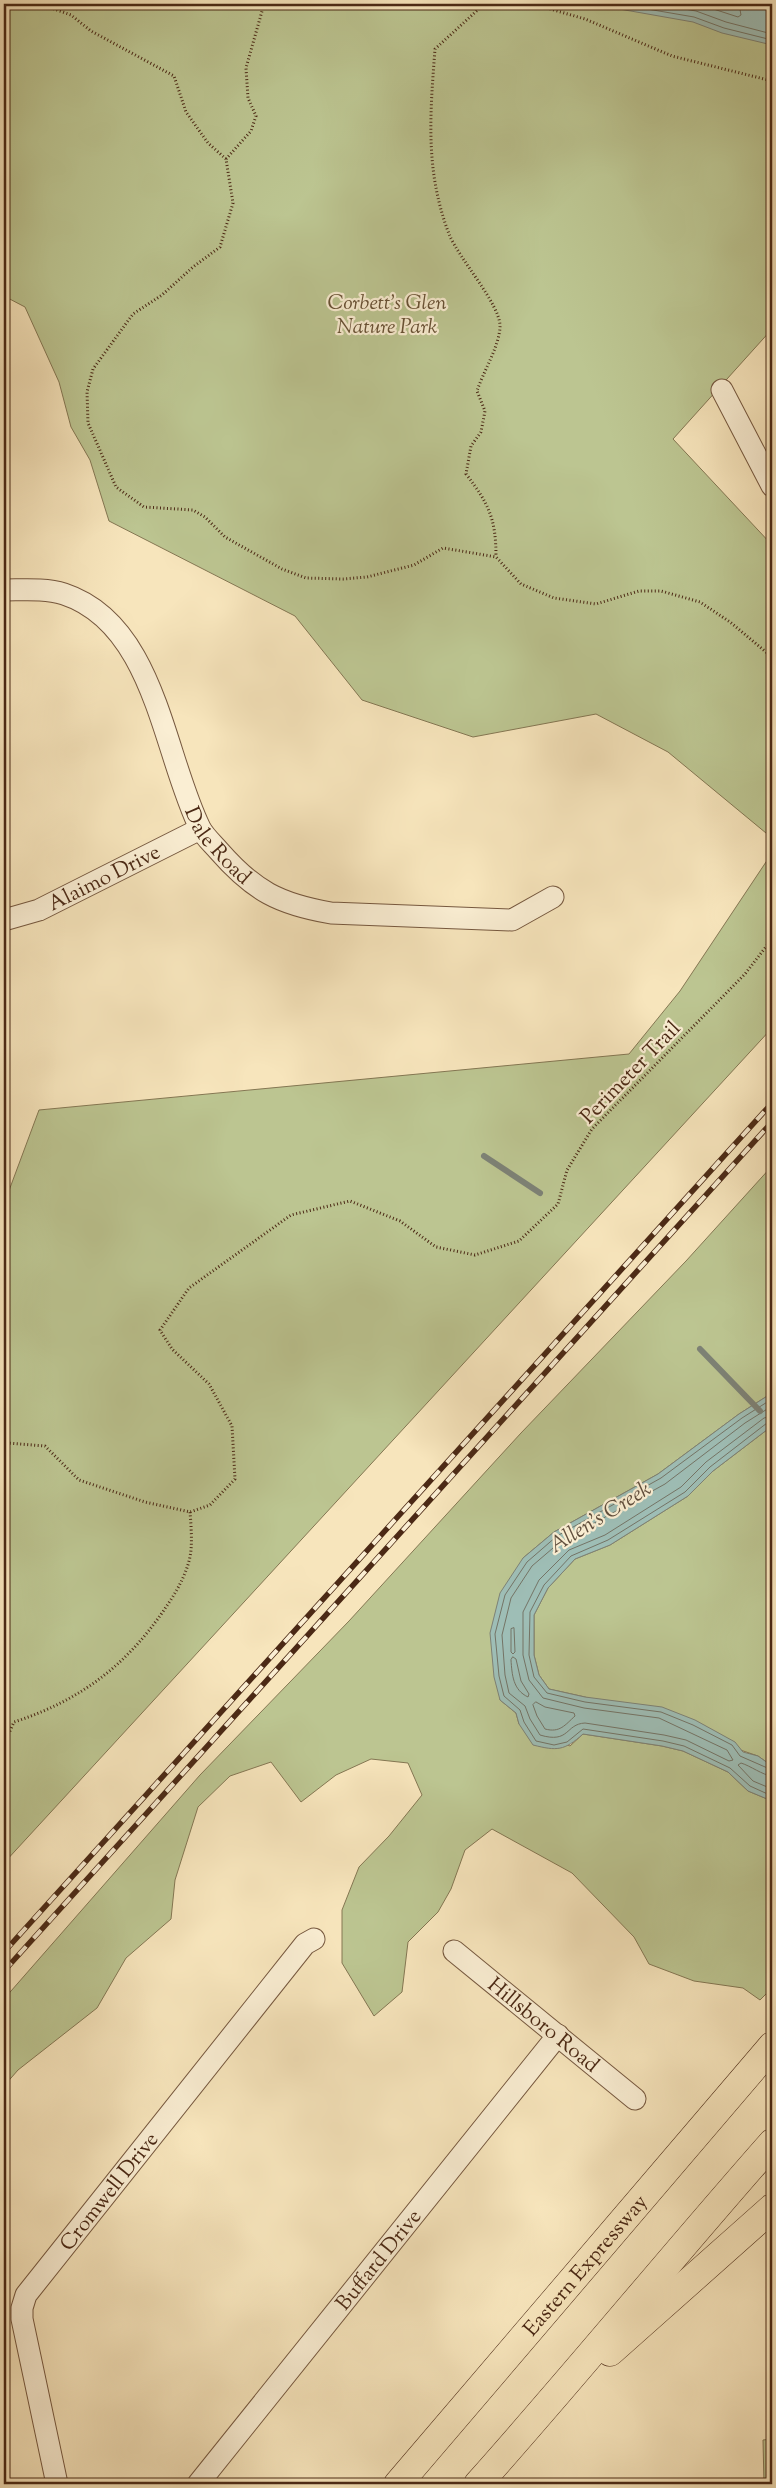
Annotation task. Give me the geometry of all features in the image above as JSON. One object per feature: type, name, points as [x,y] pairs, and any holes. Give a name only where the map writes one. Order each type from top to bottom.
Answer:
[{"type":"highway","name":"Eastern Expressway","points":[[398,2484],[772,2046]]},
{"type":"highway","points":[[478,2484],[540,2415],[674,2255],[772,2143]]},
{"type":"highway","points":[[540,2415],[772,2208]]},
{"type":"street","points":[[722,390],[772,486]]},
{"type":"street","name":"Dale Road","points":[[4,590],[62,593],[77,599],[112,625],[138,662],[200,829],[235,870],[258,888],[280,901],[302,908],[331,913],[512,920],[553,897]]},
{"type":"street","name":"Alaimo Drive","points":[[4,920],[39,910],[200,829]]},
{"type":"street","name":"Cromwell Drive","points":[[57,2484],[22,2319],[22,2308],[26,2295],[305,1944],[314,1938]]},
{"type":"street","name":"Hillsboro Road","points":[[454,1951],[635,2099]]},
{"type":"street","name":"Buffard Drive","points":[[198,2484],[558,2036]]},
{"type":"path","points":[[40,4],[71,16],[91,31],[174,76],[186,112],[208,143],[226,159],[233,204],[220,247],[193,267],[162,295],[133,314],[93,369],[87,392],[88,423],[116,487],[144,507],[193,510],[205,516],[225,537],[282,569],[306,578],[367,577],[414,565],[444,548],[496,557],[521,584],[554,598],[596,604],[639,591],[661,591],[700,602],[730,622],[772,657]]},
{"type":"path","points":[[226,159],[251,131],[256,116],[248,98],[246,68],[264,4]]},
{"type":"path","points":[[475,4],[482,6],[498,4]]},
{"type":"path","points":[[534,4],[585,19],[672,56],[772,81]]},
{"type":"path","points":[[482,6],[435,49],[429,132],[433,173],[450,235],[477,282],[497,308],[500,327],[477,391],[485,411],[481,432],[471,446],[466,474],[484,498],[496,531],[496,557]]},
{"type":"path","name":"Perimeter Trail","points":[[190,1512],[210,1505],[235,1479],[232,1426],[210,1384],[172,1349],[160,1330],[189,1288],[291,1215],[350,1201],[400,1221],[436,1247],[475,1255],[519,1241],[558,1204],[567,1170],[592,1129],[745,974],[772,940]]},
{"type":"path","points":[[4,1744],[14,1722],[42,1713],[79,1694],[118,1666],[151,1629],[177,1591],[191,1552],[190,1512],[145,1502],[79,1480],[46,1446],[5,1443]]},
{"type":"green space","name":"Corbett's Glen Nature Park","points":[[4,4],[772,4],[772,329],[673,439],[772,545],[772,838],[668,752],[596,714],[473,737],[362,700],[295,616],[109,521],[90,460],[71,427],[59,382],[25,307],[4,296]]},
{"type":"green space","points":[[772,853],[772,1028],[4,1863],[4,1204],[39,1110],[629,1054],[680,991]]},
{"type":"green space","points":[[772,1166],[772,1393],[739,1414],[658,1474],[554,1532],[523,1558],[500,1700],[516,1713],[519,1724],[570,1746],[583,1734],[683,1751],[728,1772],[748,1791],[772,1801],[772,1988],[760,2000],[743,1988],[694,1981],[649,1964],[634,1937],[572,1873],[492,1829],[465,1850],[451,1889],[438,1912],[408,1942],[402,1992],[374,2016],[342,1963],[342,1910],[359,1867],[389,1836],[422,1795],[408,1763],[371,1759],[336,1775],[301,1802],[271,1762],[230,1776],[198,1807],[175,1880],[171,1919],[126,1958],[97,2008],[18,2070],[4,2086],[4,1999],[200,1775],[349,1621],[521,1433],[686,1261]]},
{"type":"green space","points":[[772,1426],[772,1766],[758,1756],[585,1697],[549,1689],[539,1675],[534,1655],[534,1615],[548,1588],[575,1559],[610,1545],[688,1496],[713,1471]]},
{"type":"green space","points":[[772,2439],[772,2484],[764,2484],[763,2440]]},
{"type":"water","points":[[591,4],[748,4],[772,10],[772,45],[722,33],[693,22]]},
{"type":"water","name":"Allen's Creek","points":[[772,1393],[772,1426],[713,1471],[688,1496],[610,1545],[575,1559],[548,1588],[534,1615],[534,1655],[539,1675],[549,1689],[585,1697],[662,1707],[695,1720],[735,1742],[743,1752],[758,1756],[772,1766],[772,1801],[748,1791],[728,1772],[683,1751],[662,1746],[583,1734],[565,1747],[554,1749],[533,1745],[519,1724],[516,1713],[500,1700],[494,1677],[490,1633],[500,1593],[523,1558],[554,1532],[658,1474],[739,1414]]},
{"type":"waterway","points":[[484,1156],[540,1193]]},
{"type":"waterway","points":[[700,1349],[760,1411]]},
{"type":"railway","points":[[4,1952],[772,1103]]},
{"type":"railway","points":[[4,1971],[772,1122]]}]
